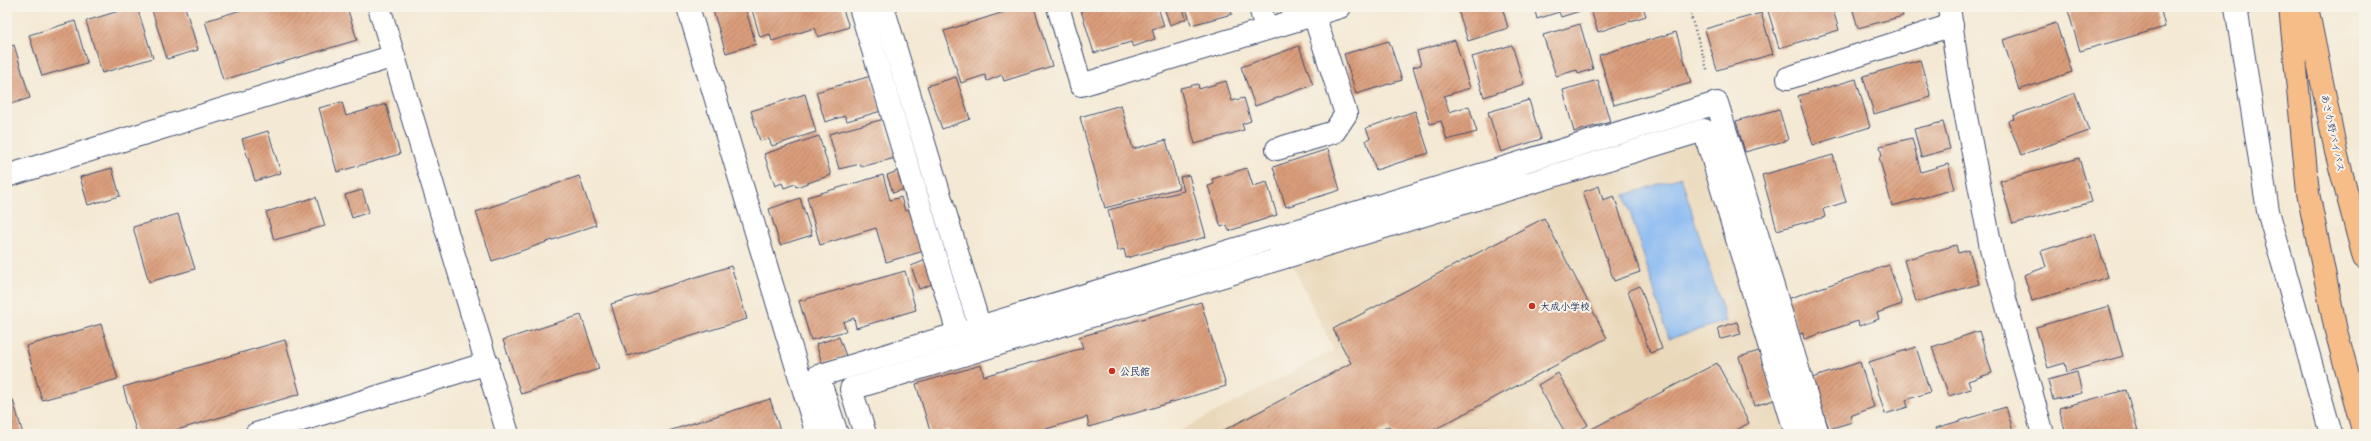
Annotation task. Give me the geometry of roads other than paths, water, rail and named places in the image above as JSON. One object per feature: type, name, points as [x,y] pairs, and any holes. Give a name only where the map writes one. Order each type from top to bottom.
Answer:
[{"type":"highway","points":[[2290,7],[2308,193],[2336,331],[2364,434]]},
{"type":"highway","name":"あさか野バイパス","points":[[2307,7],[2336,152],[2364,258]]},
{"type":"street","points":[[379,7],[488,363],[508,434]]},
{"type":"street","points":[[688,7],[817,434]]},
{"type":"street","points":[[860,7],[958,333]]},
{"type":"street","points":[[883,7],[980,328]]},
{"type":"street","points":[[1058,7],[1082,85],[1340,7]]},
{"type":"street","points":[[1260,7],[1266,29]]},
{"type":"street","points":[[2236,7],[2268,211],[2331,434]]},
{"type":"street","points":[[1276,149],[1334,132],[1346,114],[1314,15]]},
{"type":"street","points":[[1788,78],[1950,16],[1960,86],[1992,253],[2043,434]]},
{"type":"street","points":[[7,176],[394,56]]},
{"type":"street","points":[[837,434],[818,376],[1718,103],[1818,434]]},
{"type":"street","points":[[865,434],[851,389],[1704,130],[1796,434]]},
{"type":"street","points":[[256,434],[488,363]]},
{"type":"water","points":[[1681,177],[1726,321],[1669,339],[1625,195]]},
{"type":"place","name":"大成小学校","points":[[1532,306]]},
{"type":"place","name":"公民館","points":[[1112,371]]}]
